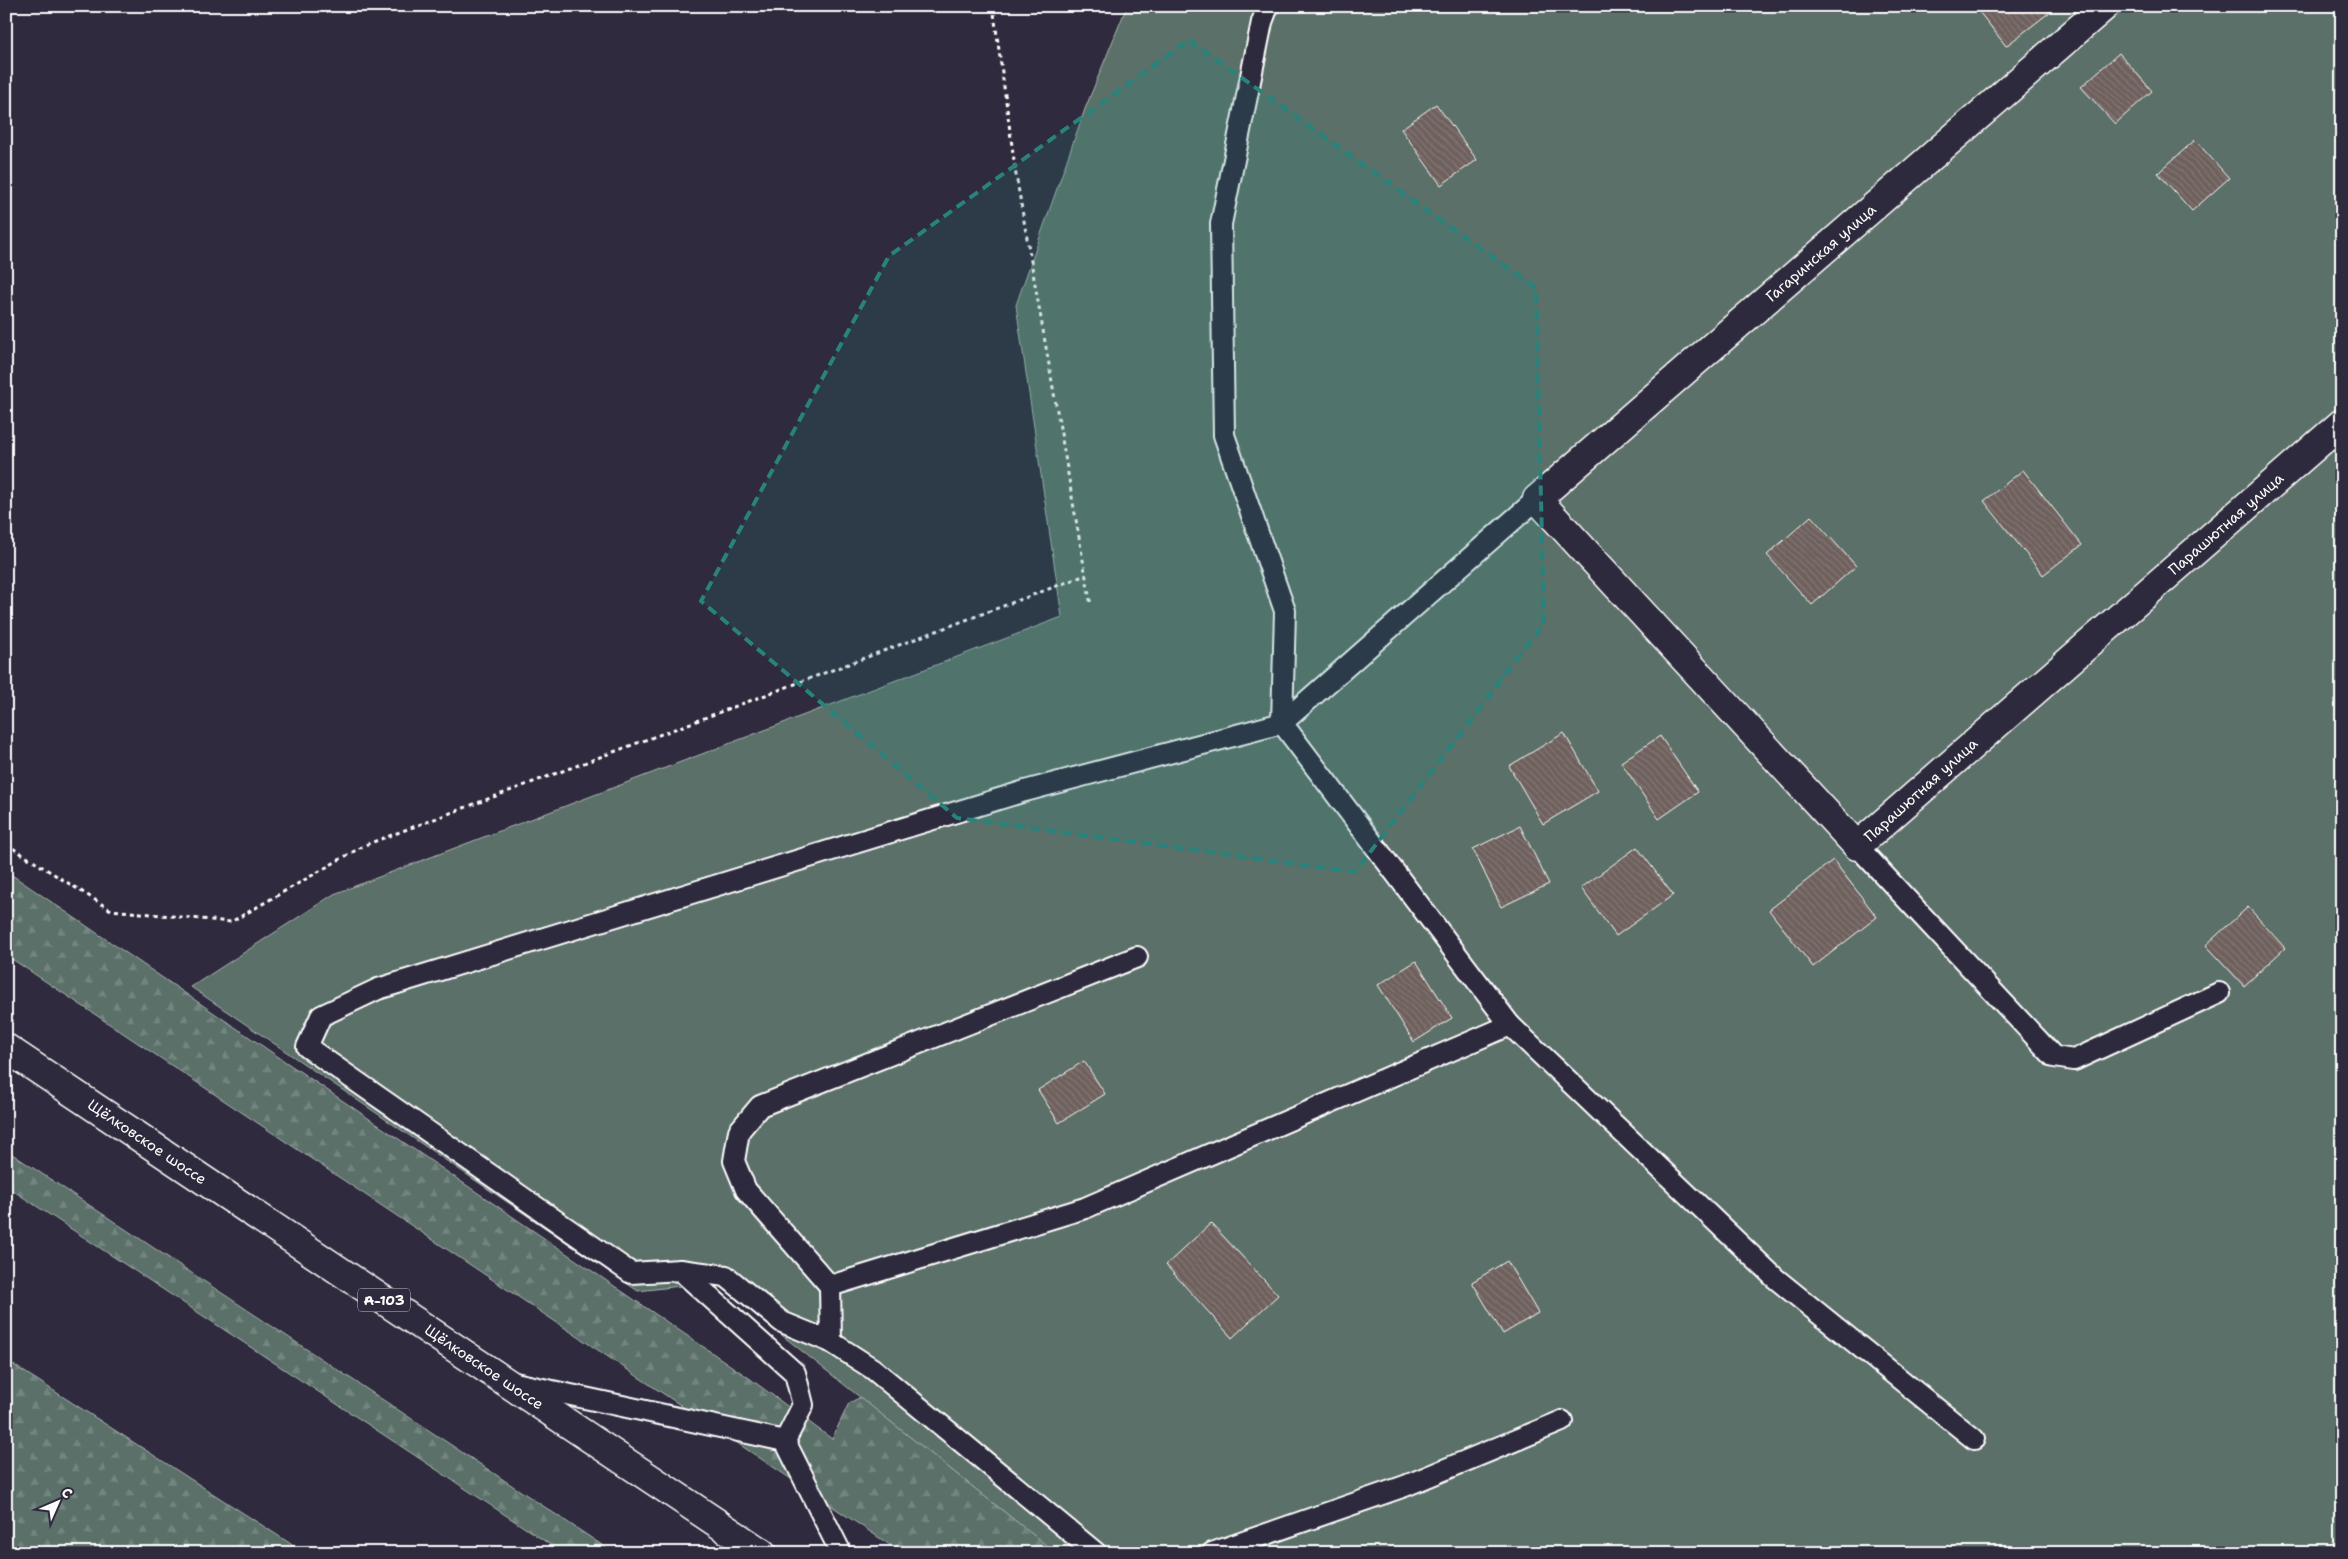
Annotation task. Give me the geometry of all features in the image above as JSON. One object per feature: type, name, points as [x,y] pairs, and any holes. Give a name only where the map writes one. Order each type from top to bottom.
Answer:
[{"type":"street","name":"Гагаринская улица","points":[[1537,499],[2105,6]]},
{"type":"street","name":"Парашютная улица","points":[[1537,499],[1857,846],[2342,424]]},
{"type":"street","name":"Щёлковское шоссе","points":[[6,1048],[762,1553]]},
{"type":"lane","points":[[1268,6],[1262,22],[1221,224],[1224,435],[1285,611],[1282,723],[1510,1025],[1775,1278],[1974,1440]]},
{"type":"lane","points":[[1096,1553],[873,1369],[831,1342],[782,1322],[726,1276],[680,1270],[631,1273],[307,1047],[322,1016],[378,989],[1006,797],[1282,723],[1537,499]]},
{"type":"lane","points":[[1857,846],[2054,1057],[2074,1060],[2219,993]]},
{"type":"lane","points":[[831,1342],[830,1286],[746,1190],[734,1161],[739,1131],[760,1106],[1137,957]]},
{"type":"lane","points":[[830,1286],[1085,1208],[1510,1025]]},
{"type":"lane","points":[[680,1270],[795,1373],[803,1405],[786,1441]]},
{"type":"lane","points":[[506,1381],[786,1441]]},
{"type":"lane","points":[[1212,1553],[1405,1486],[1562,1421]]},
{"type":"lane","points":[[786,1441],[841,1553]]},
{"type":"path","points":[[993,6],[1019,194],[1091,606]]},
{"type":"path","points":[[6,844],[111,910],[231,922],[365,845],[1086,575]]},
{"type":"highlighted area","points":[[1189,40],[1536,288],[1544,624],[1355,872],[957,818],[701,601],[889,256]]},
{"type":"green space","points":[[1127,6],[2342,6],[2342,1553],[1056,1553],[715,1282],[638,1291],[191,987],[334,894],[1062,617],[1016,305],[1085,109]]},
{"type":"green space","points":[[6,871],[749,1378],[832,1439],[849,1403],[869,1393],[1091,1553],[902,1553],[6,955]]},
{"type":"green space","points":[[6,1150],[614,1553],[563,1553],[6,1186]]},
{"type":"green space","points":[[6,1360],[305,1553],[6,1553]]},
{"type":"building","points":[[1982,6],[2045,6],[2050,12],[2006,46],[1977,9]]},
{"type":"building","points":[[2119,53],[2152,91],[2115,124],[2081,87]]},
{"type":"building","points":[[1436,104],[1477,160],[1441,185],[1401,129]]},
{"type":"building","points":[[2195,140],[2229,178],[2192,211],[2158,173]]},
{"type":"building","points":[[2023,470],[2082,545],[2043,575],[1984,501]]},
{"type":"building","points":[[1811,516],[1856,566],[1812,605],[1767,555]]},
{"type":"building","points":[[1564,733],[1598,791],[1543,824],[1509,766]]},
{"type":"building","points":[[1660,736],[1698,792],[1659,819],[1621,762]]},
{"type":"building","points":[[1520,826],[1549,884],[1501,907],[1473,849]]},
{"type":"building","points":[[1637,847],[1673,895],[1616,936],[1581,888]]},
{"type":"building","points":[[1833,860],[1877,917],[1813,967],[1769,910]]},
{"type":"building","points":[[2248,907],[2285,948],[2244,986],[2206,945]]},
{"type":"building","points":[[1416,961],[1452,1018],[1414,1042],[1378,985]]},
{"type":"building","points":[[1084,1061],[1105,1094],[1059,1123],[1038,1090]]},
{"type":"building","points":[[1211,1223],[1278,1295],[1232,1338],[1166,1265]]},
{"type":"building","points":[[1507,1261],[1538,1313],[1503,1334],[1472,1282]]}]
